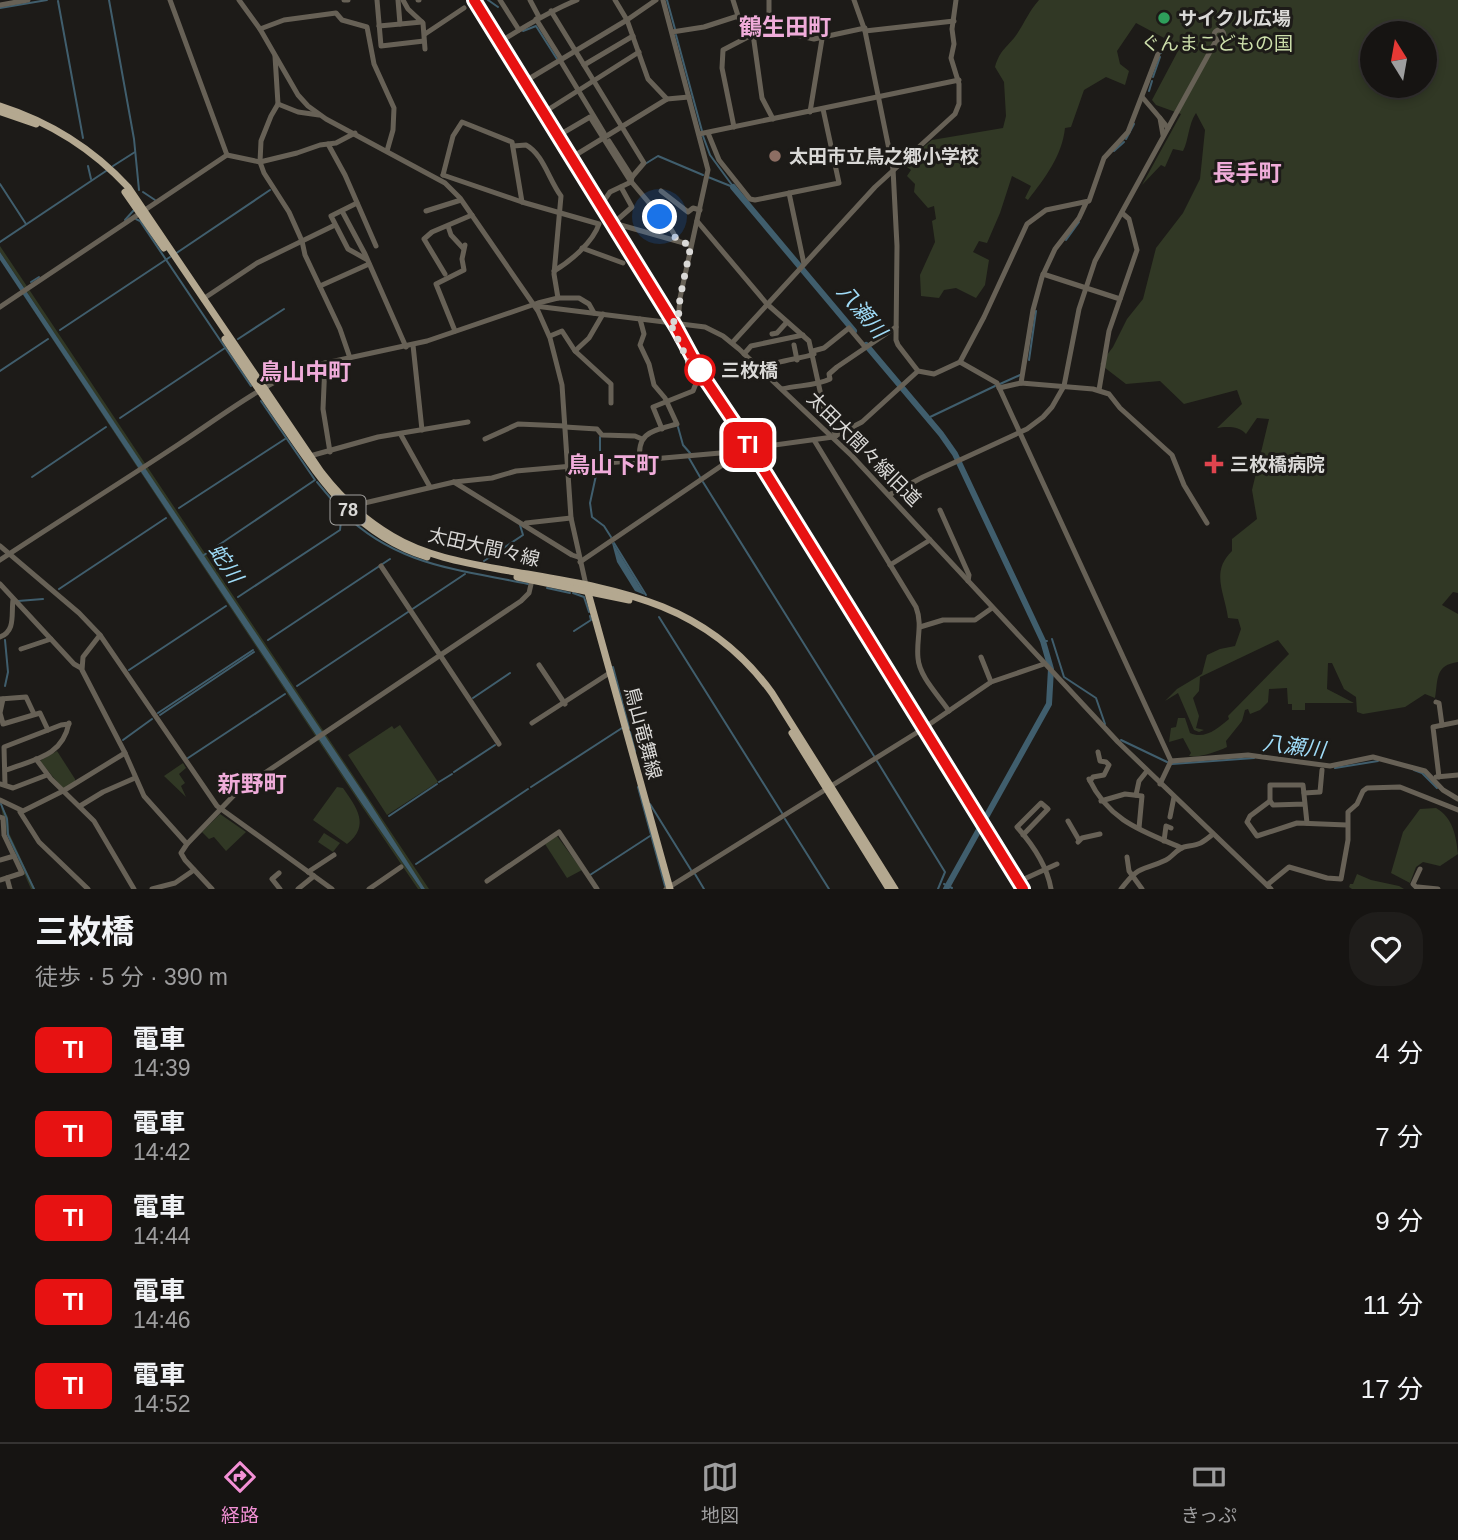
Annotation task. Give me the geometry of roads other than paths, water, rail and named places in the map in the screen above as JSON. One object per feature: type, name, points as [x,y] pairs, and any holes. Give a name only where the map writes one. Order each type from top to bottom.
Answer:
[{"type":"main road","name":"太田大間々線","points":[[0,109],[54,133],[108,172],[142,211],[203,299],[320,479],[335,498],[370,529],[420,555],[447,563],[587,588]]},
{"type":"main road","name":"太田大間々線","points":[[142,211],[262,389],[338,494],[352,508],[394,538],[432,554],[587,588],[641,603],[687,622],[727,650],[748,669],[769,696],[895,889]]},
{"type":"main road","name":"鳥山竜舞線","points":[[587,588],[669,888]]},
{"type":"main road","name":"太田大間々線","points":[[829,787],[889,889]]},
{"type":"street","points":[[2,3],[28,0]]},
{"type":"street","points":[[170,0],[227,155]]},
{"type":"street","points":[[239,0],[260,29],[298,95],[320,115],[442,177],[599,224],[596,233],[582,248],[554,271]]},
{"type":"street","points":[[377,0],[382,46],[424,37],[464,8]]},
{"type":"street","points":[[398,0],[400,24]]},
{"type":"street","points":[[403,0],[422,22],[425,49]]},
{"type":"street","points":[[500,0],[519,30]]},
{"type":"street","points":[[530,0],[560,60],[604,137]]},
{"type":"street","points":[[551,11],[644,163],[631,179],[610,192],[603,202],[503,40],[538,18],[551,11],[577,0]]},
{"type":"street","points":[[615,0],[634,36],[648,79],[667,99]]},
{"type":"street","points":[[527,80],[656,0]]},
{"type":"street","points":[[663,0],[689,97],[703,134],[719,160],[752,200],[839,183],[823,109]]},
{"type":"street","points":[[733,0],[738,16],[754,34],[762,98],[774,119]]},
{"type":"street","points":[[769,0],[769,26],[773,30],[800,37],[822,38],[865,29],[954,20]]},
{"type":"street","points":[[854,0],[865,29],[893,169],[898,345],[918,371],[934,374],[960,362],[1027,224],[1051,208],[1086,203]]},
{"type":"street","points":[[732,343],[893,169],[955,114],[959,104],[959,80],[951,58],[956,0]]},
{"type":"street","points":[[260,29],[284,20],[337,13],[342,20],[367,27],[374,64],[394,108],[393,130],[387,151]]},
{"type":"street","points":[[672,32],[704,27],[738,16]]},
{"type":"street","points":[[379,26],[422,22]]},
{"type":"street","points":[[734,127],[722,68],[723,51],[769,26]]},
{"type":"street","points":[[584,65],[634,36]]},
{"type":"street","points":[[810,112],[822,38]]},
{"type":"street","points":[[890,495],[1020,433],[1048,413],[1064,386],[1072,337],[1095,261],[1217,39]]},
{"type":"street","points":[[546,111],[639,52]]},
{"type":"street","points":[[1021,383],[1033,310],[1043,274],[1055,249],[1079,218],[1092,194],[1105,156],[1128,132],[1158,54]]},
{"type":"street","points":[[275,56],[278,104],[261,141],[260,162],[289,212],[350,358]]},
{"type":"street","points":[[703,134],[959,80]]},
{"type":"street","points":[[574,156],[667,99],[689,97]]},
{"type":"street","points":[[1143,98],[1168,128]]},
{"type":"street","points":[[278,104],[298,112],[320,115]]},
{"type":"street","points":[[561,134],[590,117],[631,179],[678,241]]},
{"type":"street","points":[[1160,118],[1163,138]]},
{"type":"street","points":[[442,177],[453,136],[462,122],[512,142],[522,202]]},
{"type":"street","points":[[0,307],[227,155],[260,162],[336,143],[355,133]]},
{"type":"street","points":[[678,322],[680,298],[708,170],[703,134]]},
{"type":"street","points":[[328,144],[345,175],[376,246]]},
{"type":"street","points":[[513,146],[524,144],[536,152],[553,187],[561,195],[554,271],[558,298]]},
{"type":"street","points":[[442,177],[472,215],[535,306],[550,336],[561,376],[571,518],[587,588]]},
{"type":"street","points":[[621,187],[632,207],[616,221],[617,224],[691,245]]},
{"type":"street","points":[[662,191],[688,212],[692,208],[700,210]]},
{"type":"street","points":[[789,193],[802,266]]},
{"type":"street","points":[[426,211],[461,200]]},
{"type":"street","points":[[357,203],[331,216],[348,249],[367,261]]},
{"type":"street","points":[[342,211],[410,346],[422,430]]},
{"type":"street","points":[[1099,390],[1109,331],[1137,250],[1129,219],[1122,213]]},
{"type":"street","points":[[445,274],[424,239],[429,234],[472,215]]},
{"type":"street","points":[[697,221],[767,304],[809,341],[824,409],[834,436]]},
{"type":"street","points":[[203,299],[257,263],[335,225]]},
{"type":"street","points":[[448,226],[451,235],[464,246],[464,270],[436,284],[455,331]]},
{"type":"street","points":[[582,248],[623,264]]},
{"type":"street","points":[[320,286],[367,261]]},
{"type":"street","points":[[1043,274],[1120,299]]},
{"type":"street","points":[[0,560],[262,389],[295,372],[325,363],[410,346],[558,298],[579,298],[589,304],[594,313]]},
{"type":"street","name":"太田大間々線旧道","points":[[535,306],[705,327],[732,343],[834,436],[1147,771],[1269,887]]},
{"type":"street","points":[[575,351],[589,338],[603,314]]},
{"type":"street","points":[[640,319],[644,334],[640,345],[649,364],[654,385],[666,401],[677,424],[642,439],[639,447],[640,462]]},
{"type":"street","points":[[662,429],[652,408],[693,391],[697,381],[669,321]]},
{"type":"street","points":[[772,334],[777,333],[787,322]]},
{"type":"street","points":[[780,389],[830,379],[829,374],[896,327]]},
{"type":"street","points":[[763,371],[769,365],[797,360],[824,348],[849,328],[866,346]]},
{"type":"street","points":[[550,336],[562,331],[575,351],[611,384],[611,403]]},
{"type":"street","points":[[744,354],[751,346],[803,335]]},
{"type":"street","points":[[794,345],[797,360]]},
{"type":"street","points":[[960,362],[999,387],[1170,763],[1160,784]]},
{"type":"street","points":[[325,363],[323,409],[330,452]]},
{"type":"street","points":[[352,508],[430,487],[490,479],[516,471],[743,451],[834,436],[869,417],[918,371]]},
{"type":"street","points":[[999,387],[1021,383],[1099,390],[1109,394],[1120,408],[1172,455],[1184,485],[1207,523]]},
{"type":"street","points":[[310,456],[378,437],[468,422]]},
{"type":"street","points":[[741,423],[755,448]]},
{"type":"street","points":[[485,439],[518,424],[597,429],[602,435],[635,436],[642,439]]},
{"type":"street","points":[[768,426],[769,435]]},
{"type":"street","points":[[401,435],[430,487]]},
{"type":"street","points":[[814,440],[918,611],[919,666],[949,711]]},
{"type":"street","points":[[579,559],[743,451]]},
{"type":"street","points":[[454,482],[579,559]]},
{"type":"street","points":[[940,510],[969,575],[968,581]]},
{"type":"street","points":[[524,525],[571,518]]},
{"type":"street","points":[[890,565],[930,540]]},
{"type":"street","points":[[0,546],[79,613],[100,635],[220,809],[332,889]]},
{"type":"street","points":[[381,566],[499,744]]},
{"type":"street","points":[[212,889],[181,855],[187,844],[238,791],[525,597],[530,591],[532,580]]},
{"type":"street","points":[[0,584],[77,666],[81,667],[148,802],[187,844]]},
{"type":"street","points":[[0,637],[11,628],[13,600]]},
{"type":"street","points":[[920,627],[943,620],[975,620],[992,608]]},
{"type":"street","points":[[81,667],[86,652],[100,635]]},
{"type":"street","points":[[21,649],[51,639]]},
{"type":"street","points":[[981,657],[991,682]]},
{"type":"street","points":[[539,665],[564,703]]},
{"type":"street","points":[[669,888],[991,682],[1046,665]]},
{"type":"street","points":[[564,703],[532,723],[611,674]]},
{"type":"street","points":[[34,714],[26,697],[1,699],[2,724],[41,714],[48,730]]},
{"type":"street","points":[[1436,702],[1439,703],[1442,725]]},
{"type":"street","points":[[1458,722],[1433,726],[1436,777],[1443,790],[1458,799]]},
{"type":"street","points":[[6,770],[58,748],[69,723],[4,747],[6,770],[3,785],[13,788],[47,775]]},
{"type":"street","points":[[1098,752],[1100,761],[1109,765],[1104,775],[1089,780],[1101,801],[1119,817],[1182,848]]},
{"type":"street","points":[[20,812],[63,791],[125,753]]},
{"type":"street","points":[[1170,763],[1248,755],[1330,766],[1373,757],[1425,771],[1436,777],[1458,775]]},
{"type":"street","points":[[36,759],[47,775],[103,832],[134,889]]},
{"type":"street","points":[[1304,793],[1320,792],[1322,770]]},
{"type":"street","points":[[1136,795],[1139,781],[1147,771]]},
{"type":"street","points":[[80,806],[135,778]]},
{"type":"street","points":[[1305,804],[1273,805],[1270,801],[1270,785],[1303,785],[1304,793],[1307,823]]},
{"type":"street","points":[[1269,887],[1285,868],[1289,867],[1340,879],[1348,840],[1348,812],[1357,804],[1363,791],[1369,788],[1402,787],[1458,810]]},
{"type":"street","points":[[1101,801],[1125,794],[1142,796],[1139,828]]},
{"type":"street","points":[[1170,817],[1174,797]]},
{"type":"street","points":[[1,800],[20,812],[39,842],[88,889]]},
{"type":"street","points":[[1270,801],[1250,816],[1247,822],[1257,836],[1297,823],[1348,825]]},
{"type":"street","points":[[1023,835],[1048,809],[1041,803],[1017,827],[1046,869],[1051,889]]},
{"type":"street","points":[[0,817],[3,818],[4,835],[22,873],[4,879],[10,889]]},
{"type":"street","points":[[1068,821],[1079,841],[1100,834]]},
{"type":"street","points":[[1164,841],[1166,827],[1171,828]]},
{"type":"street","points":[[487,881],[559,832],[597,889]]},
{"type":"street","points":[[1121,889],[1132,875],[1153,863],[1166,860],[1182,848],[1195,846],[1213,834]]},
{"type":"street","points":[[298,889],[334,855]]},
{"type":"street","points":[[0,860],[14,856]]},
{"type":"street","points":[[1127,857],[1132,875],[1142,889]]},
{"type":"street","points":[[1028,889],[1022,880],[1032,873],[1057,864]]},
{"type":"street","points":[[369,889],[401,867]]},
{"type":"street","points":[[1420,869],[1413,884],[1418,888],[1438,889]]},
{"type":"street","points":[[152,889],[175,883],[194,870]]},
{"type":"street","points":[[279,873],[272,879],[280,889]]},
{"type":"water","points":[[0,252],[425,889],[421,889],[362,804],[0,260]]},
{"type":"water","points":[[612,543],[645,595],[635,591],[617,562]]},
{"type":"waterway","points":[[0,8],[47,0]]},
{"type":"waterway","points":[[109,0],[134,139],[139,190]]},
{"type":"waterway","points":[[488,0],[498,7]]},
{"type":"waterway","name":"八瀬川","points":[[667,0],[675,29]]},
{"type":"waterway","points":[[58,1],[83,138]]},
{"type":"waterway","points":[[523,31],[536,26],[557,59]]},
{"type":"waterway","name":"八瀬川","points":[[676,35],[702,131]]},
{"type":"waterway","points":[[1161,53],[1168,38]]},
{"type":"waterway","points":[[1153,77],[1160,57]]},
{"type":"waterway","points":[[1149,91],[1152,81]]},
{"type":"waterway","points":[[1126,139],[1134,124]]},
{"type":"waterway","name":"八瀬川","points":[[703,136],[710,155],[732,185]]},
{"type":"waterway","points":[[1114,151],[1124,142]]},
{"type":"waterway","points":[[113,166],[135,152]]},
{"type":"waterway","points":[[645,164],[658,156],[703,175]]},
{"type":"waterway","points":[[88,166],[91,179]]},
{"type":"waterway","points":[[0,242],[106,171]]},
{"type":"waterway","points":[[708,177],[733,187]]},
{"type":"waterway","points":[[0,184],[26,224]]},
{"type":"waterway","name":"八瀬川","points":[[733,187],[854,331]]},
{"type":"waterway","points":[[175,254],[270,190]]},
{"type":"waterway","points":[[143,192],[155,200]]},
{"type":"waterway","points":[[125,220],[134,210]]},
{"type":"waterway","points":[[136,219],[140,221],[251,386]]},
{"type":"waterway","points":[[1066,240],[1079,222]]},
{"type":"waterway","points":[[60,330],[170,257]]},
{"type":"waterway","points":[[31,282],[39,277]]},
{"type":"waterway","points":[[238,339],[284,309]]},
{"type":"waterway","points":[[1029,360],[1036,311]]},
{"type":"waterway","points":[[0,371],[48,339]]},
{"type":"waterway","name":"八瀬川","points":[[866,345],[955,454],[1043,641],[1051,669],[1049,704],[946,889]]},
{"type":"waterway","points":[[120,418],[225,348]]},
{"type":"waterway","points":[[1000,384],[1020,375]]},
{"type":"waterway","points":[[928,418],[995,386]]},
{"type":"waterway","name":"蛇川","points":[[201,557],[315,480],[261,401]]},
{"type":"waterway","points":[[32,477],[106,427]]},
{"type":"waterway","points":[[678,427],[683,445],[690,453]]},
{"type":"waterway","points":[[600,437],[600,457],[590,503],[592,517],[604,526],[611,537]]},
{"type":"waterway","points":[[179,508],[285,439]]},
{"type":"waterway","points":[[689,458],[700,477]]},
{"type":"waterway","points":[[238,597],[340,530],[342,512],[317,482]]},
{"type":"waterway","points":[[703,482],[874,756]]},
{"type":"waterway","points":[[342,512],[363,530],[406,555],[452,569],[528,584]]},
{"type":"waterway","points":[[59,589],[166,518]]},
{"type":"waterway","points":[[484,561],[523,535],[520,525]]},
{"type":"waterway","points":[[614,543],[646,595]]},
{"type":"waterway","points":[[268,640],[390,559]]},
{"type":"waterway","points":[[297,686],[465,574]]},
{"type":"waterway","points":[[547,588],[570,593]]},
{"type":"waterway","points":[[573,593],[584,597],[589,612]]},
{"type":"waterway","points":[[18,601],[43,599]]},
{"type":"waterway","points":[[129,670],[226,606]]},
{"type":"waterway","points":[[574,631],[591,620],[590,616]]},
{"type":"waterway","points":[[659,617],[782,813]]},
{"type":"waterway","name":"八瀬川","points":[[1052,639],[1064,677],[1096,698],[1105,724]]},
{"type":"waterway","points":[[5,640],[8,672],[5,686]]},
{"type":"waterway","points":[[158,713],[253,650]]},
{"type":"waterway","points":[[160,715],[254,652]]},
{"type":"waterway","points":[[613,667],[629,728]]},
{"type":"waterway","points":[[473,698],[510,673]]},
{"type":"waterway","points":[[188,758],[285,694]]},
{"type":"waterway","points":[[123,740],[152,719]]},
{"type":"waterway","points":[[531,787],[622,728]]},
{"type":"waterway","points":[[630,732],[635,751]]},
{"type":"waterway","name":"八瀬川","points":[[1121,740],[1167,762]]},
{"type":"waterway","points":[[454,772],[495,745]]},
{"type":"waterway","name":"八瀬川","points":[[1172,764],[1254,758]]},
{"type":"waterway","points":[[877,761],[945,872],[938,889]]},
{"type":"waterway","name":"八瀬川","points":[[1335,768],[1378,761]]},
{"type":"waterway","name":"八瀬川","points":[[1414,770],[1422,773],[1437,788]]},
{"type":"waterway","points":[[439,782],[452,774]]},
{"type":"waterway","points":[[389,816],[437,784]]},
{"type":"waterway","points":[[638,787],[665,886]]},
{"type":"waterway","points":[[416,864],[528,789]]},
{"type":"waterway","points":[[1,804],[7,819],[8,835],[34,889]]},
{"type":"waterway","points":[[650,804],[691,870]]},
{"type":"waterway","points":[[785,819],[829,889]]},
{"type":"waterway","points":[[590,875],[650,836]]},
{"type":"waterway","points":[[695,874],[704,889]]},
{"type":"waterway","points":[[944,884],[952,888]]},
{"type":"railway","points":[[474,0],[701,373],[736,425],[1023,889]]},
{"type":"train","name":"TI","points":[[474,0],[676,327],[701,373],[736,425],[1023,889]]},
{"type":"place","name":"サイクル広場","points":[[1164,18]]},
{"type":"place","name":"太田市立鳥之郷小学校","points":[[775,156]]},
{"type":"place","name":"三枚橋","points":[[700,370]]},
{"type":"place","name":"三枚橋病院","points":[[1214,464]]},
{"type":"district","name":"鶴生田町","points":[[785,27]]},
{"type":"district","name":"長手町","points":[[1247,173]]},
{"type":"district","name":"鳥山中町","points":[[305,372]]},
{"type":"district","name":"鳥山下町","points":[[613,465]]},
{"type":"district","name":"新野町","points":[[252,784]]},
{"type":"park label","name":"ぐんまこどもの国","points":[[1217,43]]}]
